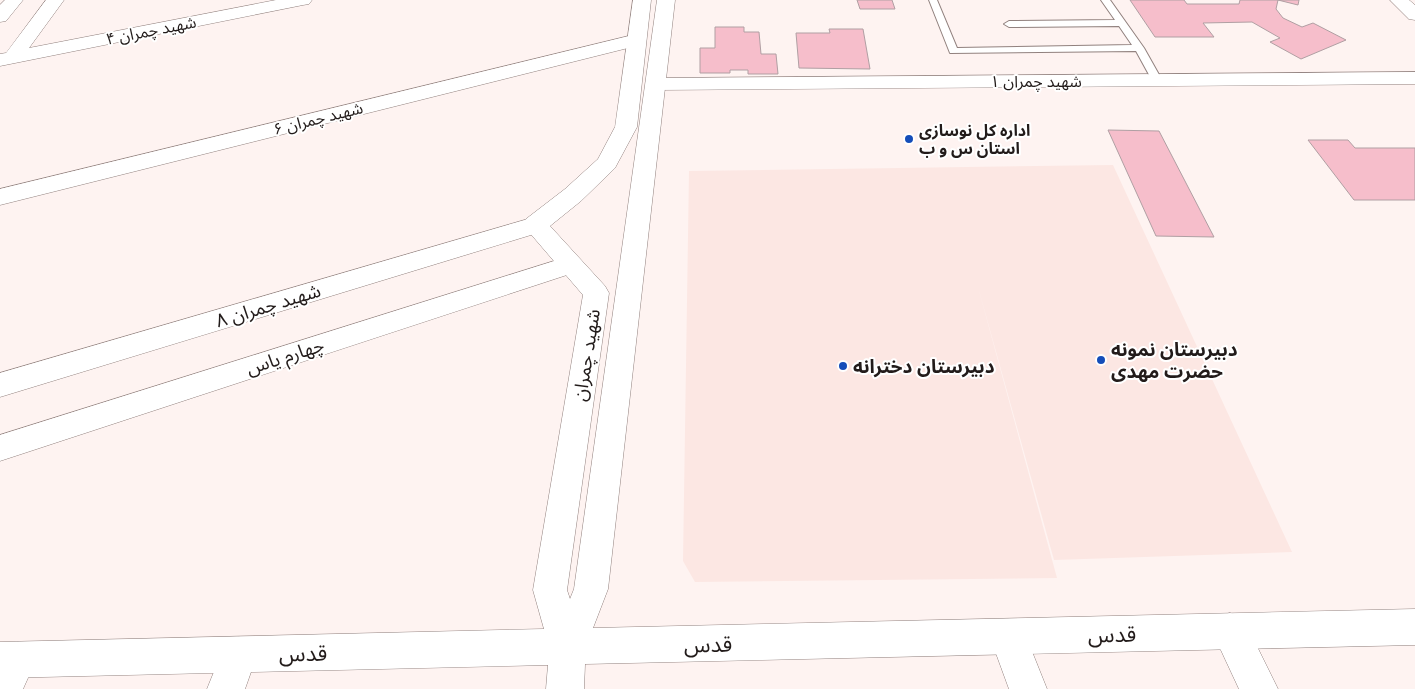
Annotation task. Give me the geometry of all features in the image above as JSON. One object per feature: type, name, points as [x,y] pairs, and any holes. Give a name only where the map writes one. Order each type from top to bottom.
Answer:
[{"type":"street","points":[[0,17],[14,0]]},
{"type":"street","points":[[6,59],[55,0]]},
{"type":"street","name":"شهید چمران ۴","points":[[6,59],[303,0]]},
{"type":"street","points":[[535,225],[573,196],[607,163],[626,127],[642,0]]},
{"type":"street","name":"شهید چمران","points":[[565,689],[568,648],[591,589],[666,0]]},
{"type":"street","points":[[1399,0],[1415,15]]},
{"type":"street","name":"شهید چمران ۶","points":[[0,197],[637,40]]},
{"type":"street","name":"شهید چمران ۱","points":[[656,84],[1415,78]]},
{"type":"street","name":"شهید چمران","points":[[535,225],[596,293],[550,590],[568,648]]},
{"type":"street","name":"شهید چمران ۸","points":[[0,385],[535,225]]},
{"type":"street","name":"چهارم یاس","points":[[0,448],[570,265]]},
{"type":"street","name":"قدس","points":[[7,670],[239,655],[1415,627]]},
{"type":"street","points":[[1230,631],[1258,689]]},
{"type":"street","points":[[1008,637],[1028,689]]},
{"type":"street","points":[[226,689],[239,655]]},
{"type":"lane","points":[[933,0],[953,51],[1139,48]]},
{"type":"lane","points":[[1105,0],[1139,48],[1157,80]]},
{"type":"lane","points":[[1009,24],[1120,23]]},
{"type":"shaded area","name":"دبیرستان دخترانه","points":[[1113,165],[1292,552],[1054,560],[978,287],[1057,578],[695,582],[683,561],[689,171]]},
{"type":"building","points":[[857,0],[892,0],[895,9],[860,9]]},
{"type":"building","points":[[1130,0],[1184,0],[1187,4],[1239,4],[1240,0],[1278,0],[1276,9],[1283,18],[1302,27],[1313,23],[1346,40],[1301,59],[1270,42],[1280,38],[1252,22],[1203,23],[1214,37],[1155,37]]},
{"type":"building","points":[[1278,0],[1299,0],[1298,5]]},
{"type":"building","points":[[715,27],[744,27],[744,32],[759,32],[761,54],[776,54],[778,74],[748,74],[748,70],[730,70],[730,73],[700,73],[700,48],[715,48]]},
{"type":"building","points":[[829,29],[863,29],[870,69],[799,68],[796,33],[830,33]]},
{"type":"building","points":[[1108,130],[1159,131],[1214,237],[1156,236]]},
{"type":"building","points":[[1308,140],[1348,140],[1355,148],[1415,148],[1415,200],[1354,200]]},
{"type":"place","name":"اداره کل نوسازی استان س و ب","points":[[909,139]]},
{"type":"place","name":"دبیرستان نمونه حضرت مهدی","points":[[1101,360]]},
{"type":"place","name":"دبیرستان دخترانه","points":[[843,366]]}]
